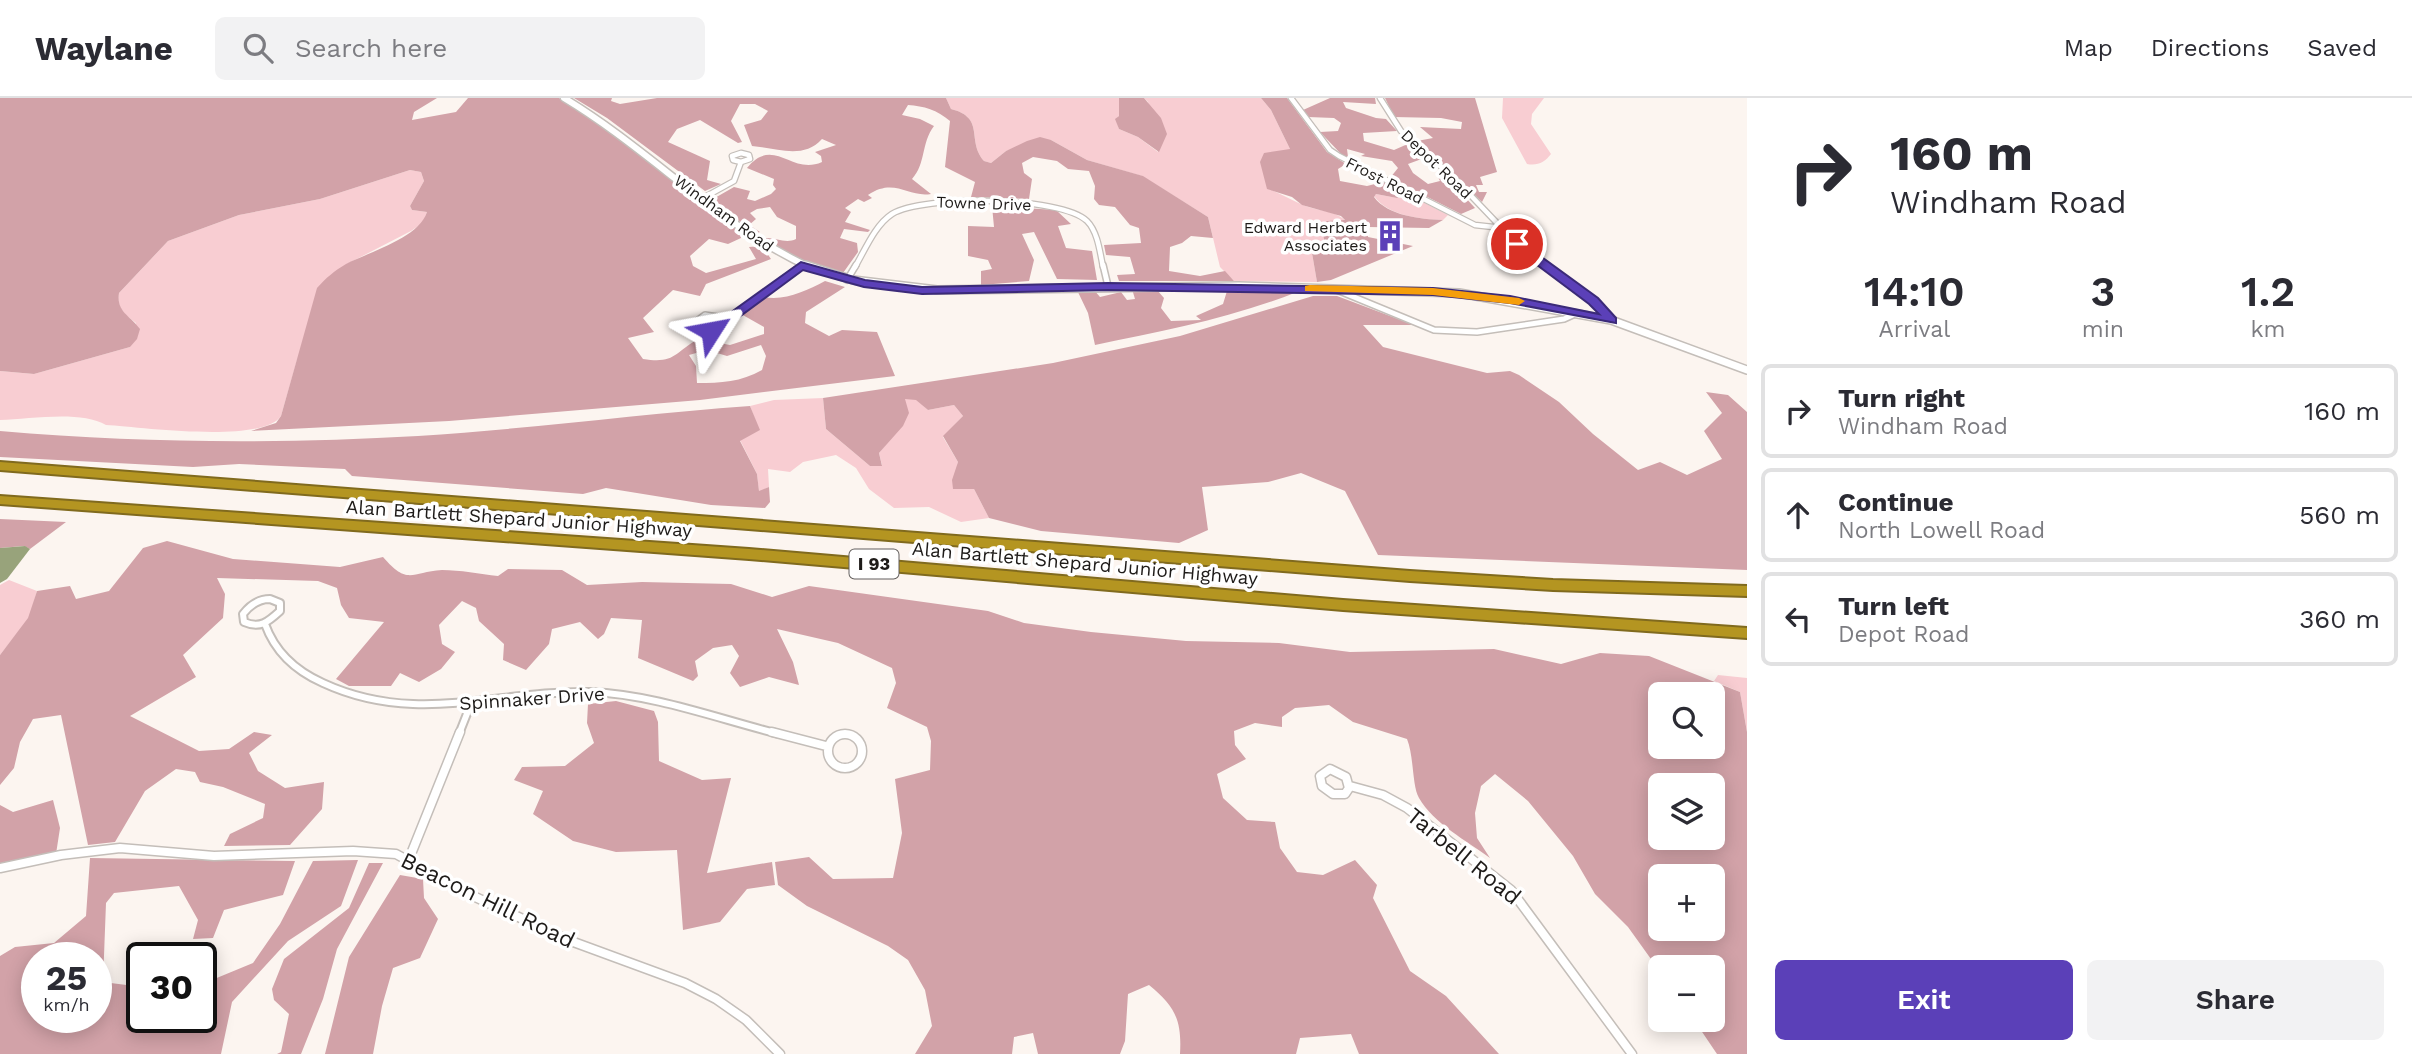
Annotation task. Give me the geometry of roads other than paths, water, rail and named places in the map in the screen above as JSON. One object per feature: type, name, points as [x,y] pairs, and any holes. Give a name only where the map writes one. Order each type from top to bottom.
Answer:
[{"type":"highway","name":"Alan Bartlett Shepard Junior Highway","points":[[0,466],[1410,576],[1563,585],[1747,591]]},
{"type":"highway","name":"Alan Bartlett Shepard Junior Highway","points":[[0,500],[750,554],[1357,606],[1747,633]]},
{"type":"street","name":"Windham Road","points":[[564,98],[599,119],[762,243],[801,266],[847,280],[922,291],[1108,286],[1459,293],[1611,320],[1747,370]]},
{"type":"street","name":"Frost Road","points":[[1291,98],[1330,149],[1339,156],[1475,225],[1502,229]]},
{"type":"street","name":"Depot Road","points":[[1380,98],[1390,117],[1406,137],[1456,180],[1523,249],[1594,301],[1611,320]]},
{"type":"street","points":[[703,198],[734,182],[740,173],[741,162]]},
{"type":"street","name":"Towne Drive","points":[[847,280],[890,216],[911,205],[939,201],[1051,206],[1076,213],[1092,228],[1108,286]]},
{"type":"street","points":[[730,319],[704,315],[696,318],[694,326],[702,331],[711,331],[730,319],[801,266]]},
{"type":"street","points":[[1336,289],[1424,327],[1442,331],[1487,331],[1564,319],[1577,313]]},
{"type":"street","name":"Spinnaker Drive","points":[[276,599],[280,603],[280,611],[265,624],[246,624],[243,614],[257,601],[276,599]]},
{"type":"street","name":"Spinnaker Drive","points":[[265,624],[275,647],[290,663],[327,688],[347,697],[400,707],[579,691],[619,694],[826,746]]},
{"type":"street","points":[[409,859],[472,701]]},
{"type":"street","name":"Spinnaker Drive","points":[[849,734],[862,742],[864,752],[855,765],[838,768],[828,761],[826,746],[837,735],[849,734]]},
{"type":"street","name":"Tarbell Road","points":[[1350,786],[1384,796],[1407,808],[1511,890],[1632,1054]]},
{"type":"street","name":"Beacon Hill Road","points":[[0,868],[61,855],[120,848],[214,856],[368,850],[409,859],[471,895],[568,940],[685,983],[716,999],[746,1020],[780,1054]]},
{"type":"place","name":"Edward Herbert Associates","points":[[1390,236]]}]
